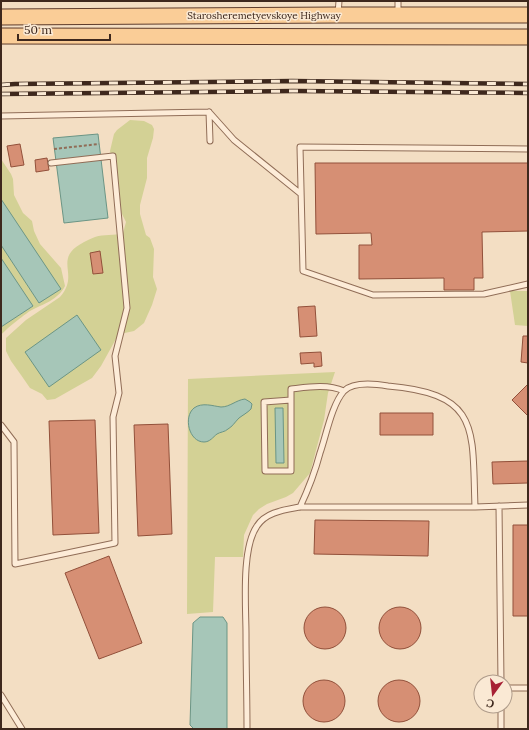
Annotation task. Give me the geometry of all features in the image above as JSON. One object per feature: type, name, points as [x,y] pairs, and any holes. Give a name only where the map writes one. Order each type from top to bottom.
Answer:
[{"type":"main road","name":"Starosheremetyevskoye Highway","points":[[1,17],[339,8],[398,8],[528,15]]},
{"type":"main road","name":"Starosheremetyevskoye Highway","points":[[1,36],[528,36]]},
{"type":"lane","points":[[209,112],[210,141]]},
{"type":"lane","points":[[1,116],[209,112],[234,140],[301,194]]},
{"type":"lane","points":[[528,149],[300,147],[303,271],[373,294],[484,294],[528,284]]},
{"type":"lane","points":[[1,425],[14,442],[15,564],[115,543],[113,417],[119,393],[115,356],[127,308],[113,156],[51,164]]},
{"type":"lane","points":[[300,507],[313,478],[330,421],[344,391],[356,385],[378,385],[411,388],[438,395],[455,406],[462,414],[468,425],[472,442],[475,507]]},
{"type":"lane","points":[[291,400],[264,402],[265,471],[291,471],[291,400],[291,388],[321,386],[334,387],[344,391]]},
{"type":"lane","points":[[247,729],[246,582],[248,555],[252,538],[257,526],[264,519],[278,511],[300,507],[475,507],[528,505]]},
{"type":"lane","points":[[499,506],[501,674]]},
{"type":"lane","points":[[513,688],[528,688]]},
{"type":"lane","points":[[2,698],[22,729]]},
{"type":"lane","points":[[501,714],[501,729]]},
{"type":"path","points":[[54,149],[99,144]]},
{"type":"shaded area","points":[[130,120],[144,121],[152,125],[154,129],[147,158],[147,178],[140,205],[140,214],[146,235],[150,238],[154,249],[153,277],[157,289],[144,323],[134,331],[120,334],[117,337],[101,366],[92,378],[55,399],[47,400],[42,394],[30,388],[11,361],[6,351],[6,338],[26,320],[60,297],[66,288],[68,279],[68,258],[72,251],[80,244],[95,237],[123,233],[126,222],[115,200],[113,192],[115,176],[110,151],[114,134]]},
{"type":"shaded area","points":[[98,134],[108,218],[64,223],[53,138]]},
{"type":"shaded area","points":[[1,159],[11,174],[13,179],[14,195],[23,213],[32,221],[34,231],[40,244],[61,268],[65,286],[58,295],[45,304],[30,311],[1,335],[1,327],[33,306],[1,258],[1,245],[39,303],[60,289],[1,199]]},
{"type":"shaded area","points":[[1,199],[61,289],[39,303],[1,245]]},
{"type":"shaded area","points":[[1,258],[33,306],[1,327]]},
{"type":"shaded area","points":[[510,291],[528,291],[528,326],[515,325]]},
{"type":"shaded area","points":[[77,315],[101,350],[49,387],[25,352]]},
{"type":"shaded area","points":[[335,372],[328,393],[324,420],[310,473],[293,493],[267,504],[253,515],[244,535],[243,557],[215,557],[213,612],[187,614],[188,379]]},
{"type":"shaded area","points":[[245,399],[252,404],[251,409],[227,430],[204,442],[199,441],[191,434],[188,423],[189,417],[191,412],[197,406],[211,405],[224,407]]},
{"type":"shaded area","points":[[275,408],[283,408],[284,463],[276,463]]},
{"type":"shaded area","points":[[200,617],[223,617],[227,623],[227,729],[194,729],[190,725],[193,623]]},
{"type":"building","points":[[20,144],[24,165],[11,167],[7,146]]},
{"type":"building","points":[[47,158],[49,170],[36,172],[35,160]]},
{"type":"building","points":[[315,163],[528,163],[528,231],[482,232],[483,278],[474,278],[474,290],[444,290],[444,278],[359,279],[359,245],[372,245],[371,233],[316,234]]},
{"type":"building","points":[[100,251],[103,273],[93,274],[90,253]]},
{"type":"building","points":[[315,306],[317,336],[300,337],[298,307]]},
{"type":"building","points":[[523,336],[528,336],[528,363],[521,362]]},
{"type":"building","points":[[321,352],[322,366],[314,367],[314,363],[301,364],[300,353]]},
{"type":"building","points":[[528,384],[528,416],[512,400]]},
{"type":"building","points":[[380,413],[433,413],[433,435],[380,435]]},
{"type":"building","points":[[95,420],[99,533],[53,535],[49,421]]},
{"type":"building","points":[[168,424],[172,534],[138,536],[134,425]]},
{"type":"building","points":[[528,461],[528,483],[493,484],[492,462]]},
{"type":"building","points":[[315,520],[429,521],[428,556],[314,554]]},
{"type":"building","points":[[513,525],[528,525],[528,616],[513,616]]},
{"type":"building","points":[[109,556],[142,643],[99,659],[65,573]]},
{"type":"building","points":[[321,607],[329,607],[337,610],[343,616],[346,628],[343,640],[337,646],[329,649],[321,649],[313,646],[307,640],[304,632],[304,624],[307,616],[313,610]]},
{"type":"building","points":[[396,607],[404,607],[412,610],[418,616],[421,628],[418,640],[412,646],[404,649],[396,649],[388,646],[382,640],[379,632],[379,624],[382,616],[388,610]]},
{"type":"building","points":[[320,680],[328,680],[336,683],[342,689],[345,701],[342,713],[336,719],[328,722],[320,722],[312,719],[306,713],[303,705],[303,697],[306,689],[312,683]]},
{"type":"building","points":[[395,680],[403,680],[411,683],[417,689],[420,701],[417,713],[411,719],[403,722],[395,722],[387,719],[381,713],[378,705],[378,697],[381,689],[387,683]]},
{"type":"railway","points":[[1,85],[292,81],[528,84]]},
{"type":"railway","points":[[1,94],[293,91],[528,93]]}]
